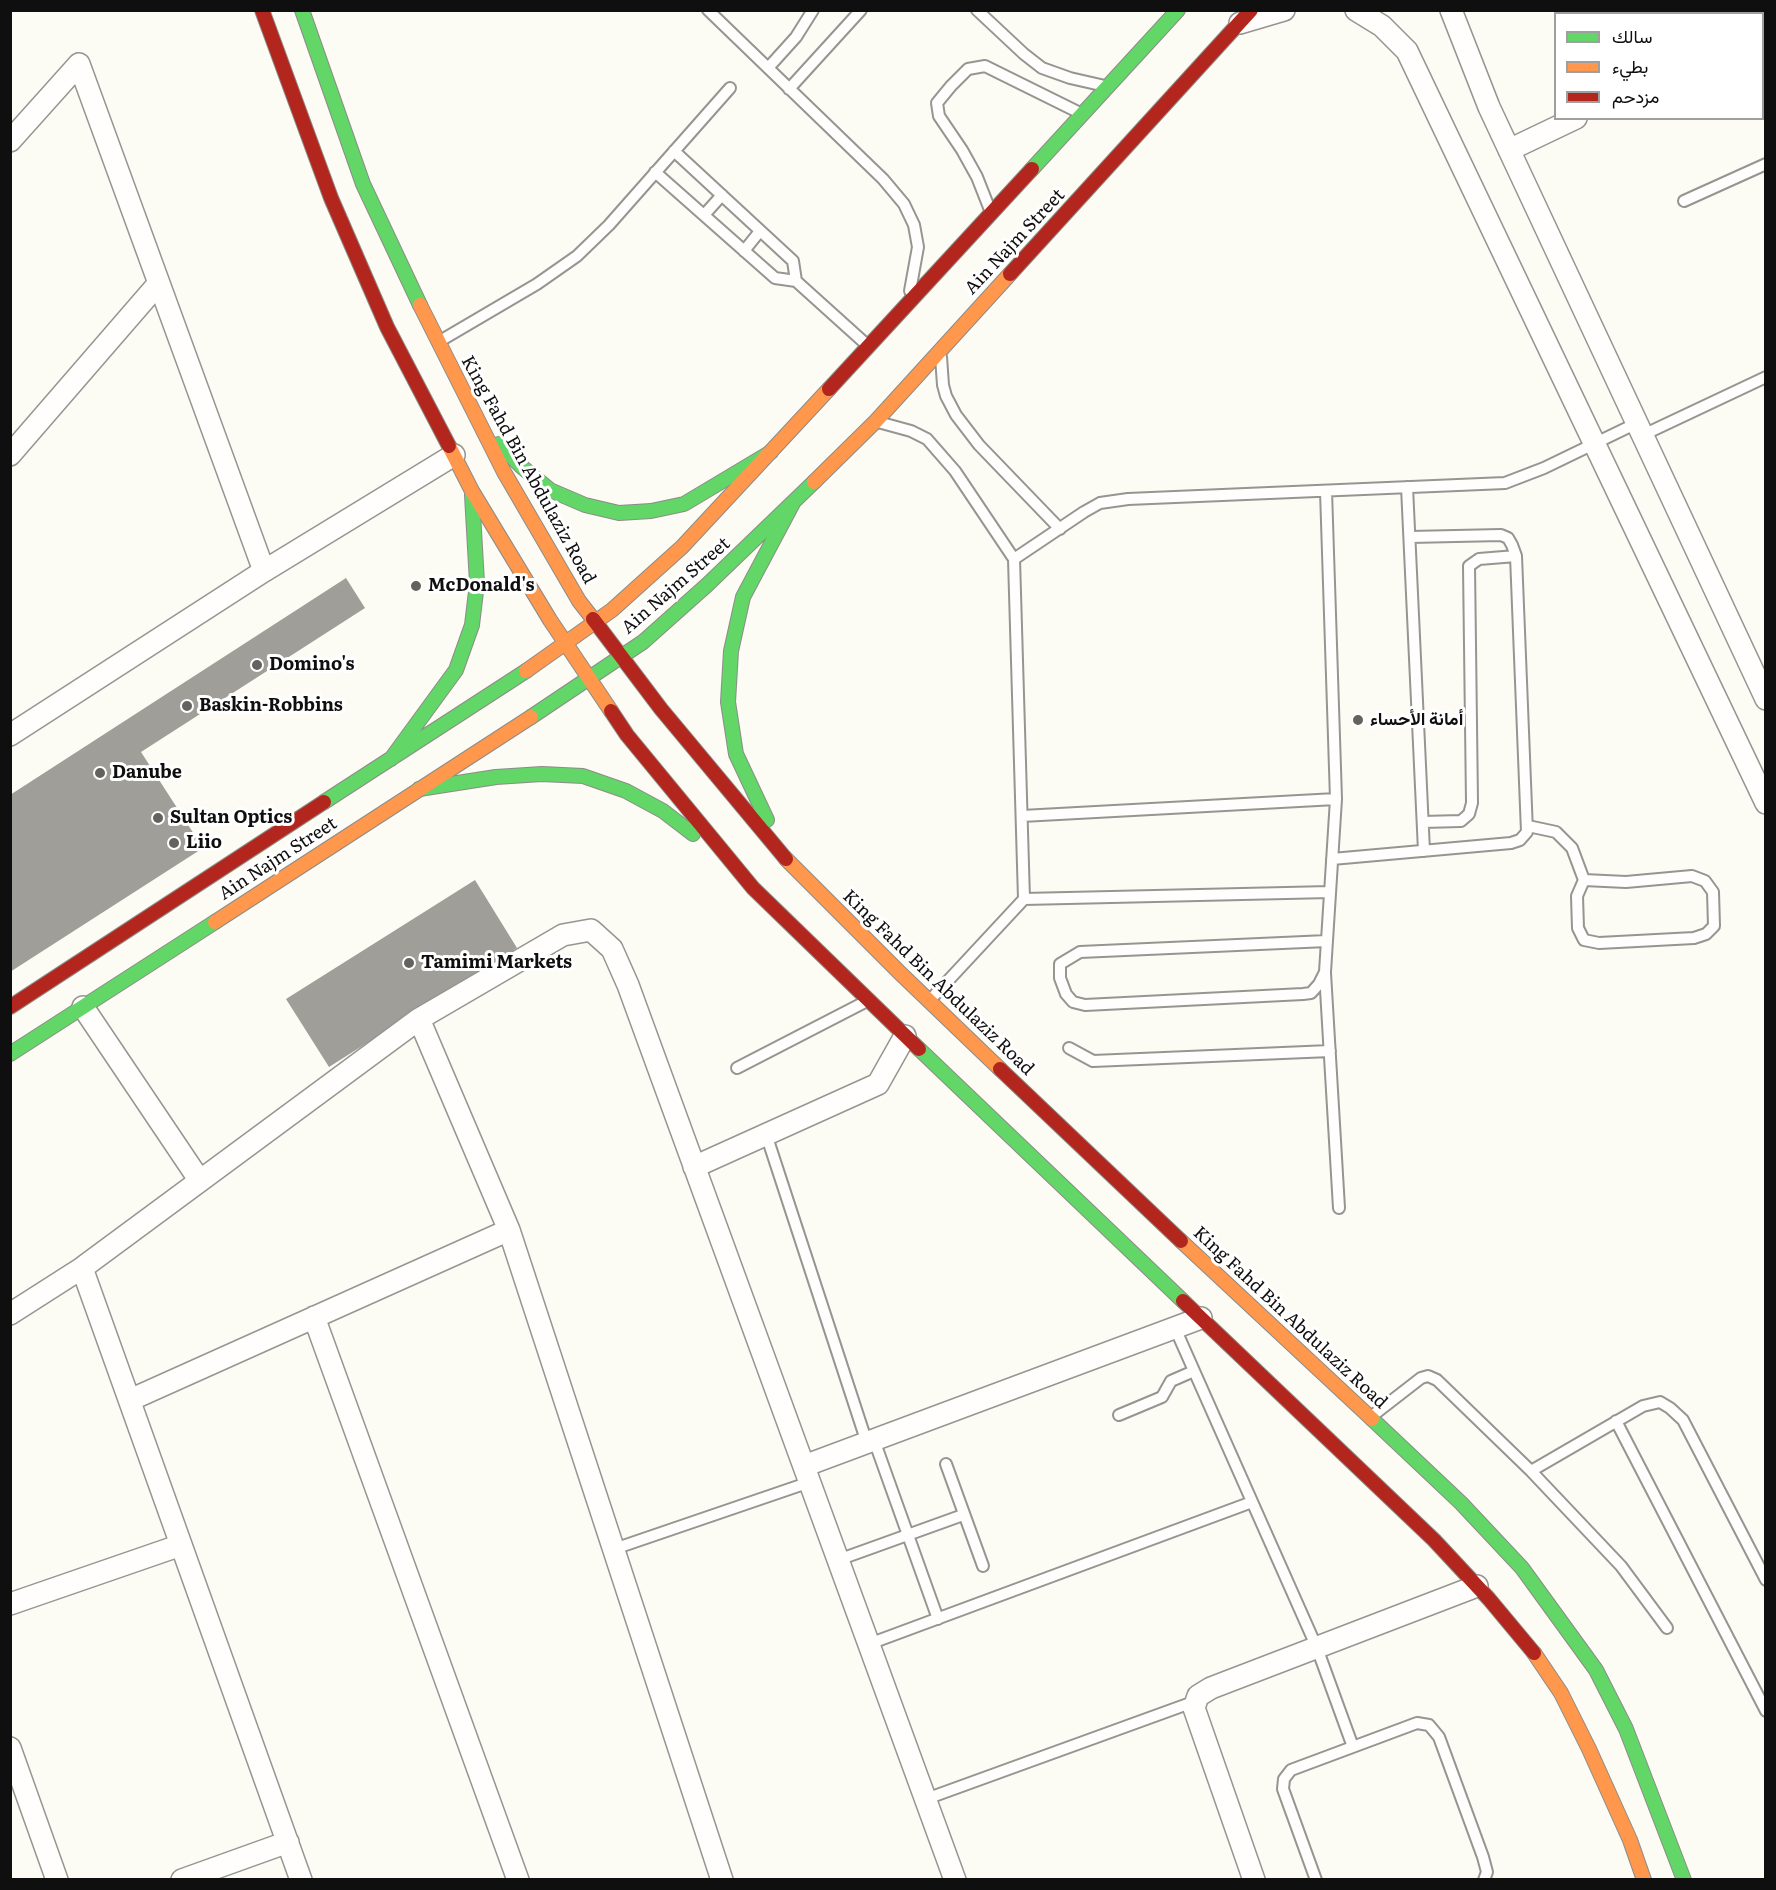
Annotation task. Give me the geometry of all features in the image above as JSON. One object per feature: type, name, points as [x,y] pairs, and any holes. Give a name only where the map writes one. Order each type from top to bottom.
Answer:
[{"type":"main road","points":[[262,10],[331,198],[387,327],[472,491],[566,644],[627,735],[753,888],[1434,1540],[1477,1586],[1531,1649],[1561,1693],[1589,1749],[1644,1879]]},
{"type":"main road","name":"King Fahd Bin Abdulaziz Road","points":[[302,10],[363,184],[437,342],[516,492],[579,601],[661,709],[783,856],[929,1001],[1461,1503],[1522,1568],[1596,1670],[1626,1729],[1675,1855],[1688,1873]]},
{"type":"main road","name":"Ain Najm Street","points":[[10,1007],[566,644],[620,603],[682,547],[908,306],[1178,10]]},
{"type":"main road","name":"Ain Najm Street","points":[[10,1054],[643,642],[708,585],[876,421],[1246,17]]},
{"type":"main road","points":[[480,426],[522,467],[550,489],[585,505],[619,513],[651,511],[684,504],[771,452]]},
{"type":"main road","points":[[391,759],[456,670],[472,625],[477,583],[472,491]]},
{"type":"main road","points":[[783,856],[736,754],[728,702],[731,651],[743,597],[793,503]]},
{"type":"main road","points":[[420,789],[496,777],[542,774],[583,776],[626,791],[663,811],[733,864]]},
{"type":"street","points":[[1246,17],[1284,10]]},
{"type":"street","points":[[1356,10],[1382,26],[1407,51],[1766,803]]},
{"type":"street","points":[[1452,10],[1489,107],[1766,699]]},
{"type":"street","points":[[10,141],[79,64],[264,571]]},
{"type":"street","points":[[1509,150],[1572,120]]},
{"type":"street","points":[[10,455],[158,284]]},
{"type":"street","points":[[15,726],[454,455]]},
{"type":"street","points":[[10,1314],[82,1268],[419,1019],[563,934],[591,930],[612,949],[628,985],[956,1880]]},
{"type":"street","points":[[83,1007],[200,1181]]},
{"type":"street","points":[[419,1019],[509,1230],[722,1880]]},
{"type":"street","points":[[694,1167],[878,1084],[905,1036]]},
{"type":"street","points":[[130,1400],[509,1230]]},
{"type":"street","points":[[82,1268],[301,1880]]},
{"type":"street","points":[[314,1317],[518,1880]]},
{"type":"street","points":[[807,1474],[870,1441],[1201,1318]]},
{"type":"street","points":[[10,1604],[181,1545]]},
{"type":"street","points":[[1249,1878],[1194,1708],[1198,1696],[1211,1688],[1477,1586]]},
{"type":"street","points":[[10,1748],[57,1880]]},
{"type":"street","points":[[182,1880],[288,1842]]},
{"type":"lane","points":[[708,10],[883,179],[904,204],[915,225],[918,247],[908,306]]},
{"type":"lane","points":[[768,68],[796,37],[813,10]]},
{"type":"lane","points":[[789,89],[861,10]]},
{"type":"lane","points":[[977,10],[1042,68],[1070,78],[1108,87]]},
{"type":"lane","points":[[992,215],[977,177],[939,116],[937,103],[951,86],[968,69],[985,66],[1083,114]]},
{"type":"lane","points":[[437,342],[537,284],[577,256],[609,225],[730,88]]},
{"type":"lane","points":[[674,151],[793,261],[796,281]]},
{"type":"lane","points":[[1684,201],[1766,164]]},
{"type":"lane","points":[[655,172],[775,278],[796,281],[869,347]]},
{"type":"lane","points":[[704,215],[722,195]]},
{"type":"lane","points":[[744,250],[760,231]]},
{"type":"lane","points":[[941,349],[942,385],[956,415],[979,445],[1060,529]]},
{"type":"lane","points":[[1014,560],[1100,503],[1128,499],[1505,483],[1544,468],[1594,442],[1640,429],[1766,377]]},
{"type":"lane","points":[[876,421],[911,431],[927,439],[955,471],[1014,560],[1024,899],[929,1001]]},
{"type":"lane","points":[[1407,487],[1424,851]]},
{"type":"lane","points":[[1326,491],[1336,799],[1325,972],[1339,1208]]},
{"type":"lane","points":[[1332,859],[1510,843],[1520,840],[1527,832],[1516,556],[1508,538],[1501,535],[1410,537]]},
{"type":"lane","points":[[1423,822],[1461,821],[1469,814],[1472,803],[1469,566],[1479,559],[1516,556]]},
{"type":"lane","points":[[1022,816],[1336,799]]},
{"type":"lane","points":[[1528,825],[1556,832],[1572,848],[1584,879],[1576,896],[1578,927],[1584,940],[1599,943],[1694,938],[1706,934],[1714,926],[1713,892],[1706,881],[1692,876],[1626,882],[1584,879]]},
{"type":"lane","points":[[1024,899],[1330,892]]},
{"type":"lane","points":[[1325,972],[1311,993],[1085,1005],[1073,1002],[1066,994],[1062,987],[1059,969],[1064,960],[1080,952],[1327,941]]},
{"type":"lane","points":[[737,1068],[868,1000]]},
{"type":"lane","points":[[1069,1048],[1093,1061],[1330,1051]]},
{"type":"lane","points":[[766,1134],[870,1441],[908,1533],[938,1619]]},
{"type":"lane","points":[[1175,1328],[1317,1648],[1353,1747]]},
{"type":"lane","points":[[1119,1414],[1162,1397],[1171,1381],[1194,1371]]},
{"type":"lane","points":[[1369,1418],[1421,1378],[1428,1376],[1437,1380],[1531,1471],[1621,1566],[1667,1628]]},
{"type":"lane","points":[[1531,1471],[1643,1406],[1660,1402],[1683,1420],[1766,1580]]},
{"type":"lane","points":[[1616,1422],[1766,1711]]},
{"type":"lane","points":[[946,1464],[983,1566]]},
{"type":"lane","points":[[614,1549],[807,1474]]},
{"type":"lane","points":[[869,1644],[1252,1502]]},
{"type":"lane","points":[[838,1560],[963,1515]]},
{"type":"lane","points":[[926,1799],[1196,1701]]},
{"type":"lane","points":[[1316,1880],[1283,1789],[1284,1779],[1291,1770],[1417,1723],[1429,1725],[1439,1737],[1483,1857],[1487,1872],[1484,1880]]},
{"type":"building","name":"Danube","points":[[346,578],[365,608],[141,752],[203,848],[10,972],[10,795]]},
{"type":"building","points":[[475,880],[517,948],[329,1067],[286,999]]},
{"type":"traffic: fast","points":[[302,10],[363,184],[420,305]]},
{"type":"traffic: fast","points":[[1032,169],[1178,10]]},
{"type":"traffic: fast","points":[[499,444],[550,490],[585,505],[619,513],[651,511],[684,504],[771,452]]},
{"type":"traffic: fast","points":[[531,717],[643,642],[707,585],[814,482]]},
{"type":"traffic: fast","points":[[391,759],[456,670],[472,625],[477,583],[472,495]]},
{"type":"traffic: fast","points":[[767,820],[736,754],[728,702],[731,651],[743,597],[793,503]]},
{"type":"traffic: fast","points":[[324,802],[526,671]]},
{"type":"traffic: fast","points":[[419,789],[496,777],[542,774],[583,776],[626,791],[663,811],[693,834]]},
{"type":"traffic: fast","points":[[10,1054],[215,922]]},
{"type":"traffic: fast","points":[[919,1049],[1183,1301]]},
{"type":"traffic: fast","points":[[1372,1419],[1461,1503],[1522,1568],[1596,1670],[1626,1729],[1684,1880]]},
{"type":"traffic: slow","points":[[814,482],[876,421],[1010,274]]},
{"type":"traffic: slow","points":[[420,305],[504,472],[579,601],[593,619]]},
{"type":"traffic: slow","points":[[526,671],[612,610],[682,547],[829,389]]},
{"type":"traffic: slow","points":[[449,446],[472,491],[550,620],[611,711]]},
{"type":"traffic: slow","points":[[215,922],[531,717]]},
{"type":"traffic: slow","points":[[786,859],[1000,1069]]},
{"type":"traffic: slow","points":[[1181,1241],[1372,1419]]},
{"type":"traffic: slow","points":[[1534,1653],[1561,1693],[1589,1749],[1630,1840],[1644,1880]]},
{"type":"traffic: jam","points":[[262,10],[331,198],[387,327],[449,446]]},
{"type":"traffic: jam","points":[[1010,274],[1251,10]]},
{"type":"traffic: jam","points":[[829,389],[1032,169]]},
{"type":"traffic: jam","points":[[593,619],[661,709],[786,859]]},
{"type":"traffic: jam","points":[[611,711],[627,735],[753,888],[919,1049]]},
{"type":"traffic: jam","points":[[10,1007],[324,802]]},
{"type":"traffic: jam","points":[[1000,1069],[1181,1241]]},
{"type":"traffic: jam","points":[[1183,1301],[1434,1540],[1489,1599],[1534,1653]]},
{"type":"place","name":"McDonald's","points":[[416,586]]},
{"type":"place","name":"Domino's","points":[[257,665]]},
{"type":"place","name":"Baskin-Robbins","points":[[187,706]]},
{"type":"place","name":"أمانة الأحساء","points":[[1358,720]]},
{"type":"place","name":"Danube","points":[[100,773]]},
{"type":"place","name":"Sultan Optics","points":[[158,818]]},
{"type":"place","name":"Liio","points":[[174,843]]},
{"type":"place","name":"Tamimi Markets","points":[[409,963]]}]
